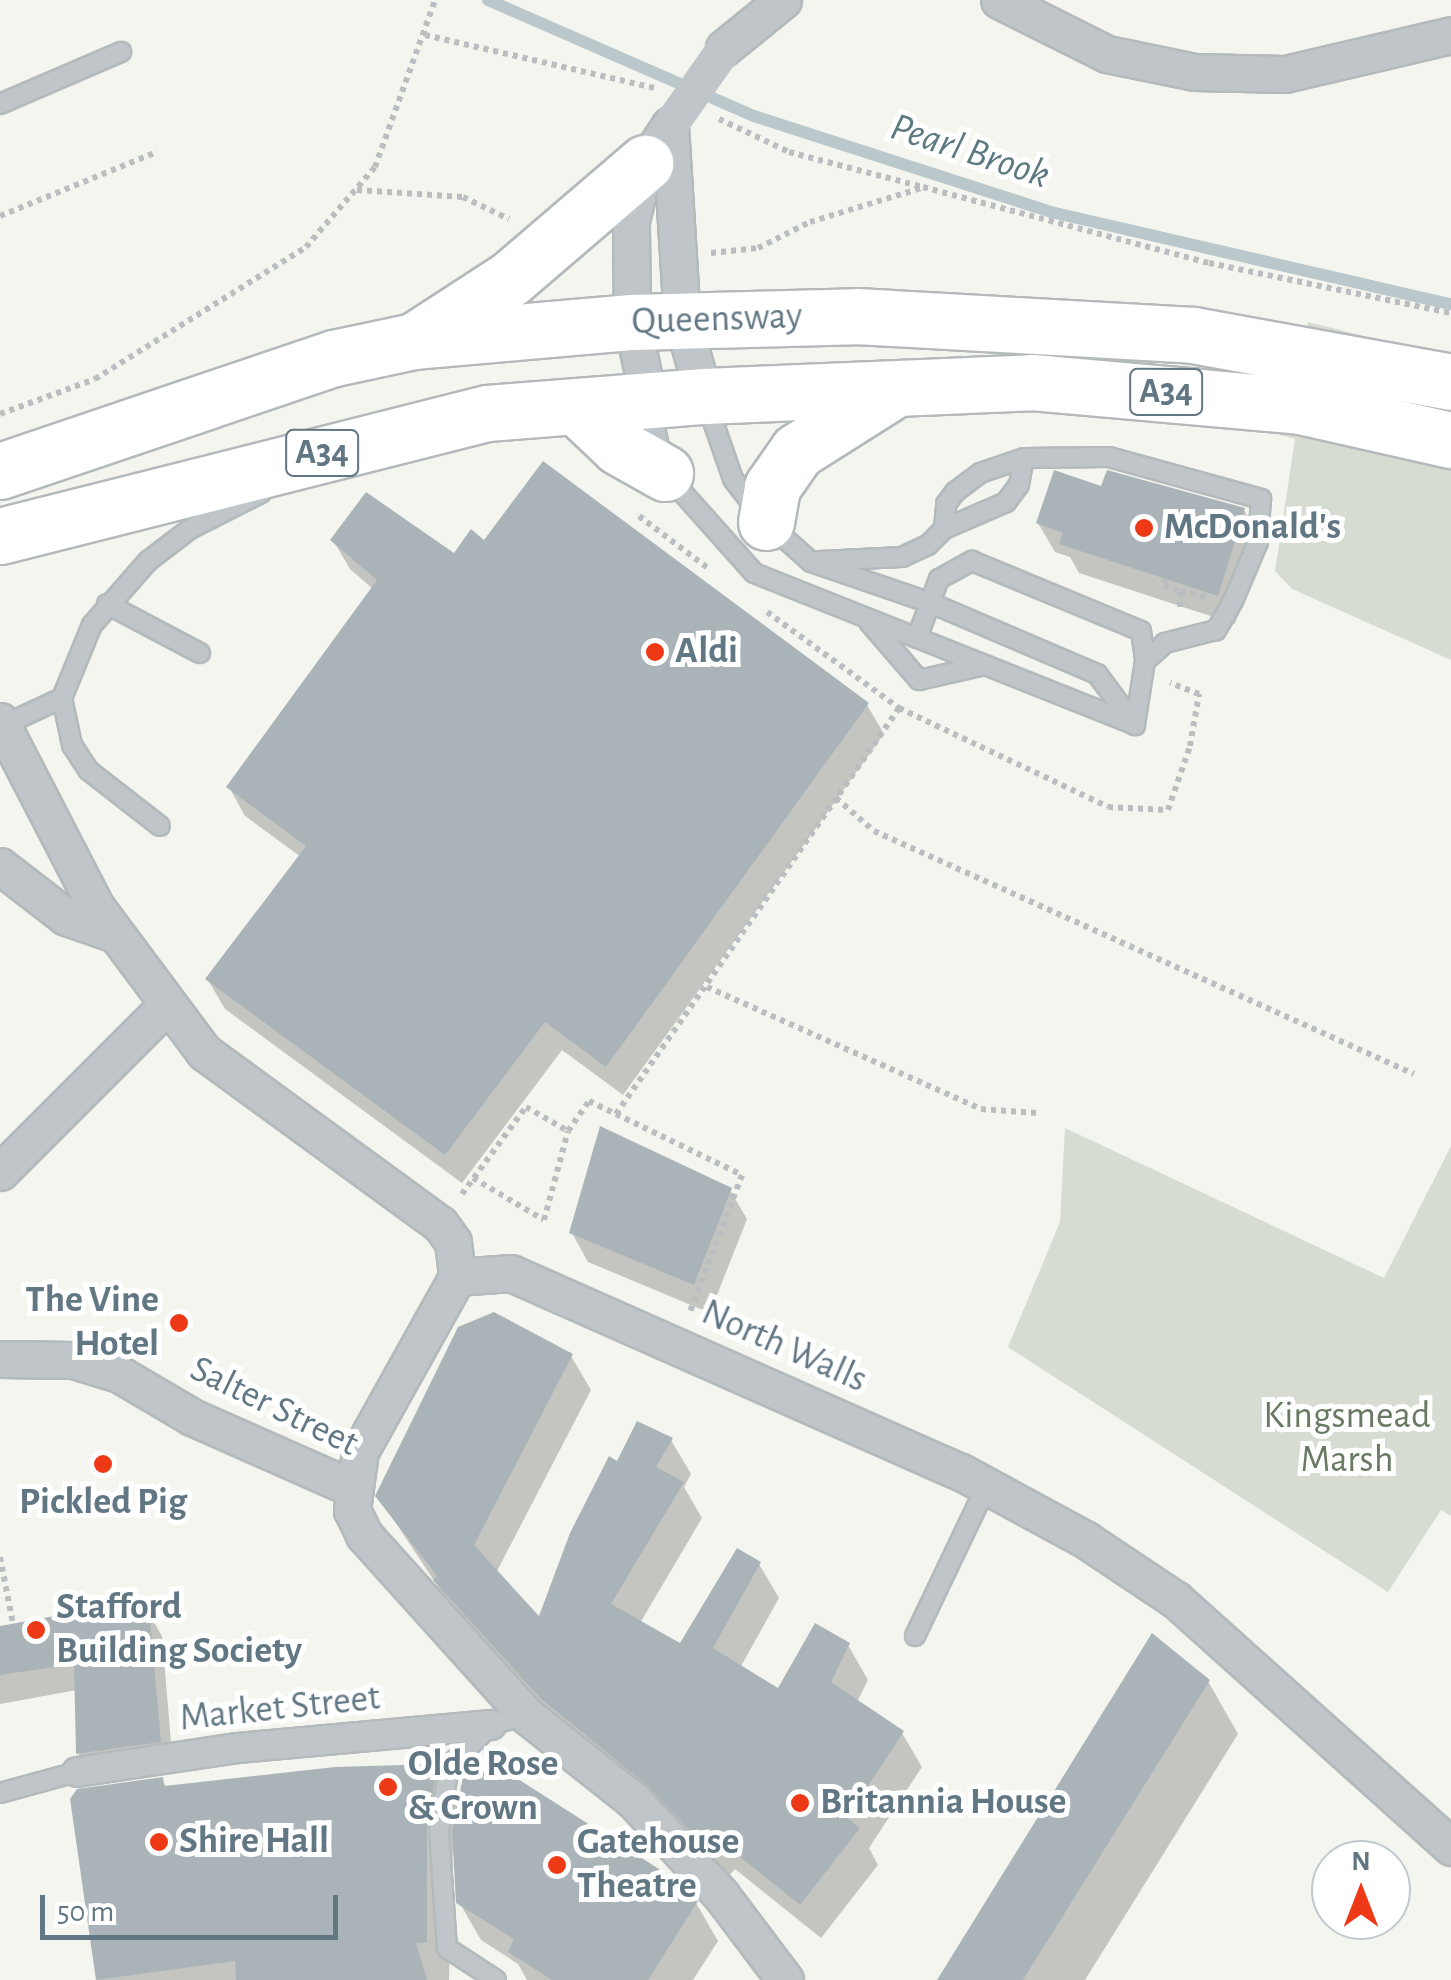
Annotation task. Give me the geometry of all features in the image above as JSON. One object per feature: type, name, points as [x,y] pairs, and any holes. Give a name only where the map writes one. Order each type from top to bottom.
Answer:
[{"type":"highway","points":[[413,341],[511,278],[662,128]]},
{"type":"highway","name":"Queensway","points":[[0,471],[318,363],[413,341],[657,321],[856,316],[1193,335],[1305,351],[1451,382]]},
{"type":"highway","name":"Queensway","points":[[0,536],[487,413],[579,409],[704,396],[1032,382],[1300,406],[1451,440]]},
{"type":"highway","points":[[766,522],[772,486],[798,452],[898,387]]},
{"type":"highway","points":[[579,409],[619,448],[665,472]]},
{"type":"street","points":[[704,396],[657,321],[632,221],[662,128],[724,48],[783,0]]},
{"type":"street","points":[[1000,0],[1107,54],[1195,72],[1286,74],[1451,35]]},
{"type":"street","points":[[650,402],[657,321],[679,256],[662,128]]},
{"type":"street","points":[[4,754],[36,798],[115,934],[166,1007],[204,1052],[440,1224],[453,1242],[458,1277],[360,1450],[352,1488]]},
{"type":"street","points":[[0,866],[66,917],[115,934]]},
{"type":"street","points":[[0,1172],[166,1007]]},
{"type":"street","name":"North Walls","points":[[458,1277],[511,1272],[987,1485],[1176,1600],[1451,1847]]},
{"type":"street","name":"Salter Street","points":[[0,1358],[73,1360],[119,1374],[192,1417],[352,1488],[352,1510],[364,1535],[526,1714],[634,1801],[721,1895],[785,1980]]},
{"type":"street","name":"Market Street","points":[[77,1772],[238,1748],[491,1724]]},
{"type":"lane","points":[[0,104],[122,52]]},
{"type":"lane","points":[[704,396],[733,478],[766,522],[812,562],[930,603],[1096,674],[1135,726]]},
{"type":"lane","points":[[650,402],[665,472],[754,573],[1135,726]]},
{"type":"lane","points":[[4,754],[62,698],[107,604],[190,529],[374,439]]},
{"type":"lane","points":[[944,529],[946,504],[955,492],[980,472],[1024,458],[1110,457],[1261,499],[1258,542],[1216,630],[1165,643],[1145,660]]},
{"type":"lane","points":[[812,562],[902,557],[944,529],[1006,502],[1019,484],[1024,458]]},
{"type":"lane","points":[[917,638],[938,579],[972,560],[1141,631],[1145,660],[1135,726]]},
{"type":"lane","points":[[107,604],[200,652]]},
{"type":"lane","points":[[864,617],[919,680],[986,665]]},
{"type":"lane","points":[[62,698],[72,744],[88,770],[160,826]]},
{"type":"lane","points":[[915,1636],[987,1485]]},
{"type":"lane","points":[[496,1980],[446,1948],[439,1830],[450,1766],[491,1724],[526,1714]]},
{"type":"lane","points":[[0,1793],[77,1772]]},
{"type":"path","points":[[0,414],[95,379],[306,247],[375,167],[435,0]]},
{"type":"path","points":[[424,34],[638,81],[662,128]]},
{"type":"path","points":[[705,112],[788,152],[1209,263],[1451,313]]},
{"type":"path","points":[[0,216],[157,152]]},
{"type":"path","points":[[679,256],[758,248],[810,222],[923,188]]},
{"type":"path","points":[[616,1114],[899,708],[1108,808],[1168,810],[1190,746],[1199,694],[1171,685],[1170,666],[1145,660]]},
{"type":"path","points":[[836,798],[874,831],[1414,1074]]},
{"type":"path","points":[[707,987],[981,1109],[1037,1113]]},
{"type":"path","points":[[474,1178],[544,1220],[568,1131],[589,1101],[742,1175],[695,1298]]},
{"type":"path","points":[[440,1224],[526,1106],[568,1131]]},
{"type":"path","points":[[0,1557],[13,1624]]},
{"type":"green space","points":[[1308,322],[1451,358],[1451,660],[1292,589],[1275,571],[1295,439],[1280,435]]},
{"type":"green space","name":"Kingsmead Marsh","points":[[1065,1128],[1384,1278],[1451,1146],[1451,1516],[1441,1510],[1388,1592],[1008,1347],[1060,1222]]},
{"type":"building","points":[[543,461],[869,703],[606,1067],[545,1022],[445,1155],[205,979],[306,846],[226,787],[377,580],[330,540],[366,492],[454,553],[471,529],[484,540]]},
{"type":"building","name":"McDonald's","points":[[1054,470],[1101,486],[1107,470],[1245,508],[1218,596],[1059,544],[1063,533],[1036,523]]},
{"type":"building","points":[[600,1126],[732,1188],[694,1285],[569,1233]]},
{"type":"building","points":[[494,1312],[573,1354],[474,1545],[539,1616],[570,1533],[609,1456],[617,1461],[637,1421],[673,1438],[656,1467],[684,1482],[611,1604],[680,1643],[737,1548],[761,1562],[713,1648],[778,1688],[815,1623],[850,1643],[831,1682],[904,1731],[847,1818],[860,1828],[800,1905],[714,1836],[704,1846],[647,1785],[541,1699],[433,1580],[437,1576],[375,1496],[458,1327]]},
{"type":"building","points":[[149,1609],[161,1742],[76,1754],[74,1664],[0,1675],[0,1626],[71,1613]]},
{"type":"building","points":[[1152,1633],[1210,1680],[1023,1980],[937,1980]]},
{"type":"building","points":[[437,1764],[427,1828],[427,1942],[416,1943],[427,1980],[236,1980],[235,1961],[96,1980],[70,1799],[77,1789],[163,1777],[164,1786],[335,1767]]},
{"type":"building","name":"Gatehouse Theatre","points":[[465,1767],[518,1779],[673,1878],[698,1901],[648,1980],[552,1980],[508,1952],[514,1939],[456,1903],[452,1831]]},
{"type":"waterway","name":"Pearl Brook","points":[[488,0],[754,116],[1051,212],[1451,304]]},
{"type":"place","name":"McDonald's","points":[[1144,528]]},
{"type":"place","name":"Aldi","points":[[655,652]]},
{"type":"place","name":"The Vine Hotel","points":[[179,1323]]},
{"type":"place","name":"Pickled Pig","points":[[103,1464]]},
{"type":"place","name":"Stafford Building Society","points":[[36,1630]]},
{"type":"place","name":"Olde Rose & Crown","points":[[388,1787]]},
{"type":"place","name":"Britannia House","points":[[800,1803]]},
{"type":"place","name":"Shire Hall","points":[[159,1842]]},
{"type":"place","name":"Gatehouse Theatre","points":[[557,1865]]}]
